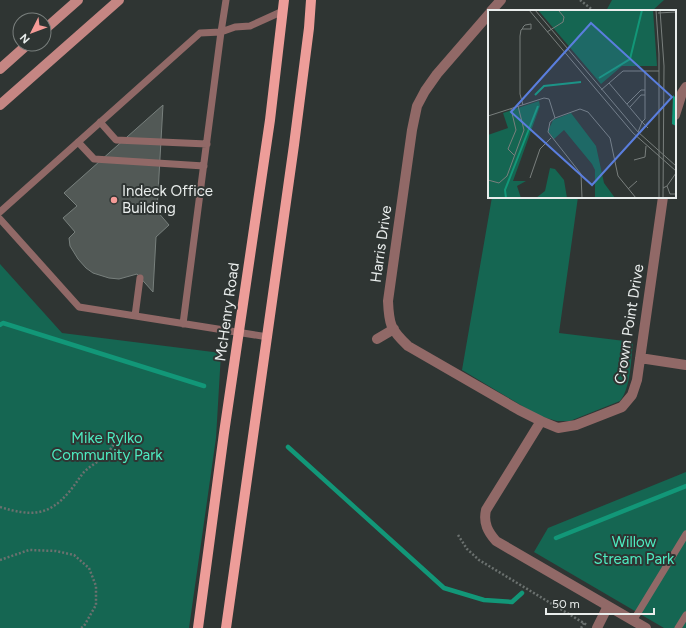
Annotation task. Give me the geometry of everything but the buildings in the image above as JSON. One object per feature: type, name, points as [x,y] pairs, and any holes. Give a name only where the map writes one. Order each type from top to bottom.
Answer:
[{"type":"main road","points":[[52,23],[78,0]]},
{"type":"main road","points":[[0,105],[119,0]]},
{"type":"main road","name":"McHenry Road","points":[[198,628],[270,120],[284,0]]},
{"type":"main road","points":[[226,628],[297,122],[309,28],[310,0]]},
{"type":"main road","points":[[0,69],[19,52]]},
{"type":"street","points":[[492,10],[501,0]]},
{"type":"street","name":"Harris Drive","points":[[488,15],[436,74],[417,106],[412,130],[388,301],[389,321],[397,336],[408,346],[519,410],[541,421]]},
{"type":"street","points":[[676,111],[682,93],[686,87]]},
{"type":"street","name":"Crown Point Drive","points":[[541,421],[558,428],[576,425],[622,407],[632,395],[637,380],[663,198]]},
{"type":"street","points":[[377,339],[394,329]]},
{"type":"street","points":[[640,358],[686,365]]},
{"type":"street","points":[[541,421],[486,510],[485,524],[489,533],[496,541],[646,628]]},
{"type":"street","points":[[597,628],[608,606]]},
{"type":"lane","points":[[183,324],[226,0]]},
{"type":"lane","points":[[0,212],[200,32],[221,32],[235,27],[250,26],[283,11]]},
{"type":"lane","points":[[100,122],[116,140],[207,144]]},
{"type":"lane","points":[[78,142],[94,159],[204,166]]},
{"type":"lane","points":[[0,219],[79,307],[268,337]]},
{"type":"lane","points":[[135,316],[140,278]]},
{"type":"lane","points":[[633,621],[686,534]]},
{"type":"lane","points":[[678,628],[686,615]]},
{"type":"path","points":[[580,0],[593,10]]},
{"type":"path","points":[[0,507],[34,514],[58,504],[83,474],[92,465],[104,457],[118,440]]},
{"type":"path","points":[[458,535],[467,549],[479,560],[591,628]]},
{"type":"path","points":[[0,560],[29,550],[74,555],[89,568],[96,586],[96,605],[84,626],[81,628]]},
{"type":"path","points":[[580,628],[584,623]]},
{"type":"green space","points":[[612,0],[664,0],[653,10],[607,10]]},
{"type":"green space","points":[[492,198],[578,198],[559,333],[633,342],[628,381],[624,395],[620,401],[570,421],[557,421],[539,416],[462,370]]},
{"type":"green space","name":"Mike Rylko Community Park","points":[[0,264],[62,333],[221,353],[216,438],[189,628],[0,628]]},
{"type":"green space","name":"Willow Stream Park","points":[[686,472],[686,628],[664,628],[534,552],[548,528]]},
{"type":"waterway","points":[[0,325],[3,323],[204,386]]},
{"type":"waterway","points":[[288,447],[444,588],[484,600],[512,602],[522,593]]},
{"type":"waterway","points":[[556,538],[686,486]]},
{"type":"place","name":"Indeck Office Building","points":[[114,200]]}]
